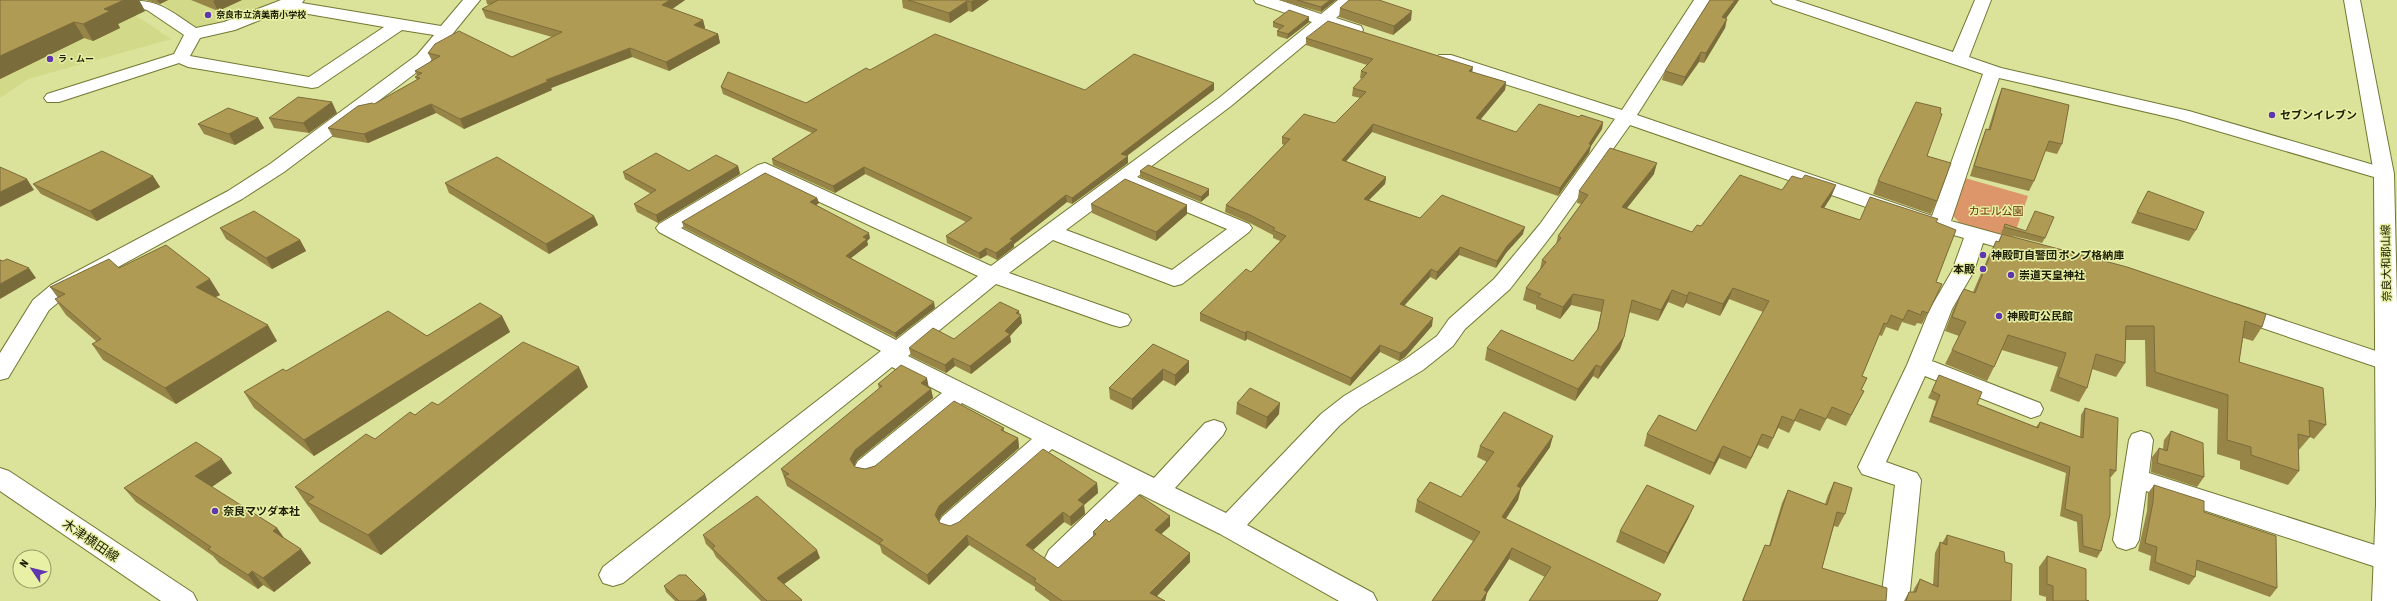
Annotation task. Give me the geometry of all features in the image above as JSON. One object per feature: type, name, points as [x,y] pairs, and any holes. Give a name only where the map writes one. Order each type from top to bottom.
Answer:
[{"type":"street","points":[[127,0],[153,8],[193,34],[229,26],[290,2],[445,32]]},
{"type":"street","points":[[0,372],[41,305],[59,290],[229,198],[277,168],[423,59],[472,0]]},
{"type":"street","points":[[1262,0],[1371,35]]},
{"type":"street","points":[[613,575],[994,275],[1225,102],[1326,20],[1348,0]]},
{"type":"street","points":[[1229,527],[1330,420],[1352,402],[1416,364],[1439,345],[1457,324],[1502,284],[1547,228],[1626,117],[1702,0]]},
{"type":"street","points":[[1779,0],[1993,71],[2182,115],[2384,174]]},
{"type":"street","points":[[1959,60],[1983,0]]},
{"type":"street","name":"奈良大和郡山線","points":[[2352,0],[2384,174],[2393,365],[2393,506],[2386,601]]},
{"type":"street","points":[[180,57],[188,62],[312,83],[400,24]]},
{"type":"street","points":[[53,98],[180,57],[193,34]]},
{"type":"street","points":[[1431,54],[1626,117],[1939,225],[2044,253]]},
{"type":"street","points":[[1939,225],[1993,71]]},
{"type":"street","points":[[1120,320],[994,275],[765,170],[666,228],[895,354],[960,392],[1229,527],[1363,601]]},
{"type":"street","points":[[1050,232],[1174,279],[1242,228],[1123,178]]},
{"type":"street","points":[[1895,601],[1906,521],[1908,480],[1871,467],[1919,364],[1940,309],[1963,272],[1976,236]]},
{"type":"street","points":[[2217,305],[2393,365]]},
{"type":"street","points":[[1919,364],[2031,409]]},
{"type":"street","points":[[867,468],[960,392]]},
{"type":"street","points":[[1058,558],[1147,486],[1214,429]]},
{"type":"street","points":[[951,524],[1050,437]]},
{"type":"street","points":[[2126,540],[2141,440]]},
{"type":"street","name":"木津横田線","points":[[0,478],[183,601]]},
{"type":"street","points":[[2135,478],[2388,560]]},
{"type":"shaded area","name":"奈良市立済美南小学校","points":[[151,0],[279,0],[203,27],[194,27],[162,3]]},
{"type":"shaded area","name":"ラ・ムー","points":[[132,13],[171,39],[28,79],[0,98],[0,20]]},
{"type":"green space","name":"カエル公園","points":[[1965,178],[2028,196],[2012,241],[1961,224],[1951,214]]},
{"type":"building","points":[[0,0],[124,0],[104,9],[110,11],[83,24],[74,22],[0,56]]},
{"type":"building","points":[[498,0],[670,0],[662,5],[703,20],[694,25],[718,34],[666,62],[630,48],[546,80],[549,81],[460,119],[431,104],[364,134],[328,128],[358,106],[372,103],[374,104],[420,78],[415,77],[422,73],[415,71],[440,56],[428,53],[435,44],[459,31],[512,57],[562,32],[482,9]]},
{"type":"building","points":[[908,0],[974,0],[971,2],[967,1],[949,13]]},
{"type":"building","points":[[1297,0],[1330,0],[1321,7]]},
{"type":"building","points":[[1349,0],[1379,0],[1412,11],[1394,26],[1340,8]]},
{"type":"building","points":[[1710,0],[1735,0],[1722,17],[1727,19],[1706,53],[1701,52],[1685,77],[1665,71]]},
{"type":"building","points":[[1289,10],[1309,17],[1288,34],[1277,31],[1284,26],[1273,22]]},
{"type":"building","points":[[1328,21],[1473,67],[1469,71],[1506,82],[1476,118],[1516,132],[1539,104],[1579,117],[1581,115],[1603,122],[1589,144],[1591,145],[1560,188],[1373,124],[1342,160],[1386,177],[1364,199],[1420,218],[1442,195],[1525,227],[1507,246],[1497,261],[1460,247],[1437,272],[1431,269],[1400,304],[1433,318],[1406,349],[1400,353],[1380,345],[1351,378],[1247,331],[1245,333],[1200,313],[1246,269],[1251,272],[1286,236],[1273,230],[1275,228],[1250,215],[1226,205],[1290,139],[1282,137],[1304,114],[1335,123],[1366,92],[1353,88],[1367,73],[1361,71],[1373,59],[1306,38]]},
{"type":"building","points":[[935,34],[1085,90],[1134,54],[1214,83],[1121,154],[1128,156],[1072,198],[1066,195],[1010,239],[1013,240],[996,253],[986,248],[979,253],[946,236],[972,218],[864,167],[833,186],[772,159],[817,130],[721,87],[728,72],[806,103],[866,68],[870,70]]},
{"type":"building","points":[[2002,88],[2069,105],[2062,144],[2049,141],[2034,181],[1974,166],[1986,129],[1990,130]]},
{"type":"building","points":[[298,97],[332,102],[303,123],[269,118]]},
{"type":"building","points":[[1916,102],[1941,108],[1940,113],[1942,114],[1927,156],[1951,163],[1937,201],[1878,181]]},
{"type":"building","points":[[228,108],[258,118],[229,134],[198,124]]},
{"type":"building","points":[[1610,148],[1657,163],[1622,207],[1692,232],[1697,225],[1701,226],[1740,175],[1782,190],[1792,176],[1802,179],[1805,175],[1836,185],[1821,207],[1860,220],[1870,197],[1938,219],[1936,222],[1956,230],[1936,282],[1942,284],[1928,313],[1922,311],[1921,315],[1908,310],[1903,320],[1891,315],[1887,324],[1884,323],[1862,376],[1867,378],[1861,390],[1864,391],[1851,415],[1832,407],[1826,419],[1800,409],[1794,421],[1782,416],[1773,438],[1762,434],[1751,458],[1723,446],[1714,463],[1647,434],[1659,415],[1696,431],[1769,301],[1733,288],[1723,304],[1689,292],[1687,296],[1672,290],[1661,310],[1632,300],[1624,337],[1601,367],[1596,365],[1578,389],[1487,348],[1501,330],[1573,361],[1598,329],[1604,300],[1573,294],[1563,307],[1538,297],[1541,294],[1526,288],[1546,262],[1542,260],[1561,238],[1558,236],[1588,195],[1579,191]]},
{"type":"building","points":[[102,151],[153,176],[90,211],[33,184]]},
{"type":"building","points":[[656,153],[689,171],[716,155],[738,166],[656,215],[634,204],[656,190],[623,172]]},
{"type":"building","points":[[497,157],[594,216],[546,244],[445,183]]},
{"type":"building","points":[[1148,165],[1209,189],[1201,197],[1140,171]]},
{"type":"building","points":[[0,167],[27,179],[0,192]]},
{"type":"building","points":[[765,173],[817,198],[810,202],[869,233],[863,237],[867,239],[846,256],[934,302],[895,333],[682,222]]},
{"type":"building","points":[[1125,179],[1187,205],[1156,232],[1091,204]]},
{"type":"building","points":[[2148,191],[2204,212],[2196,230],[2137,212]]},
{"type":"building","points":[[254,211],[300,240],[266,258],[220,228]]},
{"type":"building","points":[[2035,211],[2054,217],[2045,238],[2004,227],[2005,224],[2026,231]]},
{"type":"building","points":[[2002,234],[2127,267],[2266,314],[2262,327],[2245,321],[2239,362],[2323,388],[2326,425],[2309,420],[2310,437],[2298,434],[2299,471],[2251,455],[2251,447],[2227,440],[2228,395],[2155,372],[2154,326],[2126,326],[2125,363],[2096,354],[2087,388],[2058,377],[2066,353],[2008,335],[1994,367],[1952,350],[1966,322],[1952,317],[1960,296],[1964,289],[1975,293],[1996,241],[1999,242]]},
{"type":"building","points":[[166,245],[210,279],[196,287],[268,325],[165,388],[92,344],[101,339],[55,299],[65,294],[50,287],[109,259],[119,268]]},
{"type":"building","points":[[7,259],[29,268],[0,284],[0,260],[3,261]]},
{"type":"building","points":[[1000,302],[1019,311],[1016,313],[1021,315],[1005,331],[1010,334],[970,366],[953,358],[945,365],[909,348],[933,328],[954,339]]},
{"type":"building","points":[[480,303],[502,316],[304,440],[244,392],[283,369],[286,371],[388,311],[427,336]]},
{"type":"building","points":[[523,342],[579,367],[368,535],[307,502],[314,497],[295,487],[366,434],[375,439],[410,412],[415,415],[432,402],[438,405]]},
{"type":"building","points":[[1153,344],[1189,361],[1175,375],[1163,369],[1132,399],[1109,388]]},
{"type":"building","points":[[901,365],[927,378],[921,383],[931,389],[855,450],[850,459],[855,467],[865,469],[875,466],[954,401],[1004,428],[1001,430],[1018,438],[939,506],[935,515],[940,523],[950,526],[959,522],[1043,449],[1097,483],[1078,500],[1084,504],[1070,517],[1063,512],[1026,545],[1058,568],[1096,534],[1093,532],[1106,519],[1109,522],[1139,495],[1170,516],[1155,530],[1190,553],[1150,593],[1165,601],[1062,601],[1034,581],[1036,579],[967,535],[927,575],[879,543],[883,540],[784,476],[789,474],[781,469],[882,386],[878,384]]},
{"type":"building","points":[[1939,375],[1982,392],[1977,404],[2038,428],[2040,422],[2083,438],[2085,408],[2118,418],[2116,471],[2110,469],[2110,515],[2101,551],[2083,546],[2082,515],[2065,509],[2070,467],[1932,416],[1940,395],[1932,391]]},
{"type":"building","points":[[1250,388],[1280,403],[1267,417],[1237,403]]},
{"type":"building","points":[[1504,412],[1553,436],[1517,486],[1521,488],[1502,517],[1661,594],[1657,601],[1529,601],[1551,567],[1512,548],[1484,590],[1487,592],[1481,601],[1432,601],[1480,532],[1417,500],[1430,482],[1461,497],[1494,452],[1480,446]]},
{"type":"building","points":[[2171,431],[2203,443],[2204,477],[2157,463],[2159,448],[2167,451]]},
{"type":"building","points":[[196,442],[222,459],[195,476],[277,528],[273,531],[301,549],[263,578],[252,571],[248,575],[208,549],[211,547],[124,488]]},
{"type":"building","points":[[1834,482],[1852,488],[1845,514],[1837,512],[1822,568],[1887,588],[1886,601],[1743,600],[1765,545],[1770,546],[1788,490],[1827,505]]},
{"type":"building","points":[[1647,485],[1694,506],[1668,553],[1620,531]]},
{"type":"building","points":[[2154,485],[2204,501],[2204,512],[2276,536],[2277,588],[2197,560],[2195,577],[2155,562],[2157,547],[2145,543],[2153,502]]},
{"type":"building","points":[[757,496],[817,550],[777,578],[802,600],[801,601],[767,601],[712,548],[715,546],[703,535]]},
{"type":"building","points":[[1947,535],[2004,552],[2005,562],[2012,564],[2011,601],[1906,601],[1909,592],[1916,592],[1920,579],[1938,587],[1940,542],[1947,545]]},
{"type":"building","points":[[2047,556],[2086,569],[2086,600],[2089,601],[2053,601],[2053,586],[2047,584]]},
{"type":"building","points":[[679,575],[686,575],[705,594],[696,601],[679,601],[664,586]]},
{"type":"place","name":"奈良市立済美南小学校","points":[[208,15]]},
{"type":"place","name":"ラ・ムー","points":[[50,59]]},
{"type":"place","name":"セブンイレブン","points":[[2272,115]]},
{"type":"place","name":"神殿町自警団 ポンプ格納庫","points":[[1983,255]]},
{"type":"place","name":"本殿","points":[[1983,269]]},
{"type":"place","name":"崇道天皇神社","points":[[2011,275]]},
{"type":"place","name":"神殿町公民館","points":[[1999,316]]},
{"type":"place","name":"奈良マツダ本社","points":[[215,511]]}]
